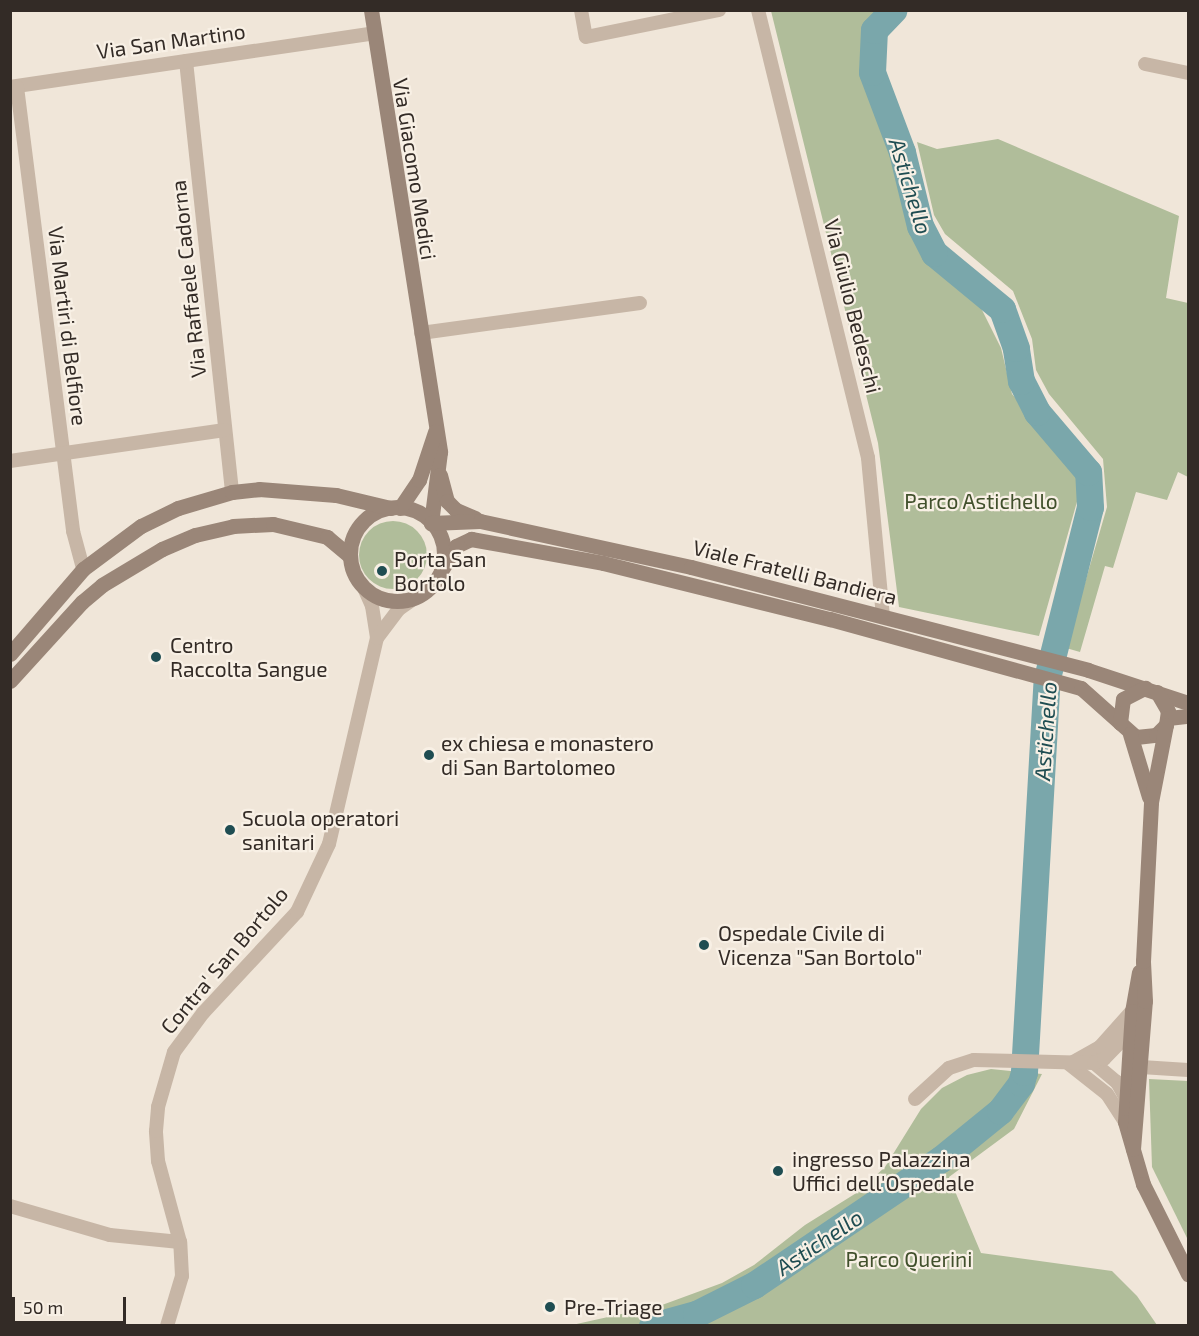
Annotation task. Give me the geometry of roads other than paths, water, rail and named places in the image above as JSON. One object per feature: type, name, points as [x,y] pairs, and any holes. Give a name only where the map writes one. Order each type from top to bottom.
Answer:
[{"type":"main road","name":"Via Giacomo Medici","points":[[371,10],[421,333],[439,472],[447,501],[456,510],[480,521]]},
{"type":"main road","name":"Via Giacomo Medici","points":[[395,508],[419,480],[435,432]]},
{"type":"main road","name":"Via Giacomo Medici","points":[[431,523],[439,472]]},
{"type":"main road","points":[[10,654],[83,569],[160,516],[232,492],[309,491],[395,508],[431,523],[443,547],[441,571],[434,583],[416,597],[390,600],[364,588],[352,569],[350,556],[361,524],[395,508]]},
{"type":"main road","name":"Viale Fratelli Bandiera","points":[[431,523],[480,521],[691,567],[1068,665],[1188,703]]},
{"type":"main road","points":[[10,681],[102,585],[162,549],[195,535],[233,526],[273,524],[327,537],[350,556]]},
{"type":"main road","name":"Viale Fratelli Bandiera","points":[[441,571],[462,541],[493,540],[808,614],[1064,683],[1088,692],[1125,728]]},
{"type":"main road","points":[[1131,1123],[1141,1067],[1145,1001],[1143,961],[1151,802],[1167,721],[1167,704],[1151,690],[1123,699],[1125,728],[1151,802]]},
{"type":"main road","points":[[1125,728],[1150,737],[1167,721],[1188,716]]},
{"type":"main road","points":[[1143,961],[1132,1011],[1126,1096],[1133,1149],[1143,1184],[1188,1274]]},
{"type":"street","points":[[581,10],[586,37],[719,10]]},
{"type":"street","name":"Via Giulio Bedeschi","points":[[758,10],[868,458],[883,616]]},
{"type":"street","name":"Via San Martino","points":[[14,87],[374,33]]},
{"type":"street","name":"Via Raffaele Cadorna","points":[[186,61],[232,492]]},
{"type":"street","points":[[1145,64],[1188,73]]},
{"type":"street","name":"Via Martiri di Belfiore","points":[[14,87],[73,531],[83,569]]},
{"type":"street","points":[[421,333],[640,303]]},
{"type":"street","points":[[10,461],[225,430]]},
{"type":"street","name":"Contra' San Bortolo","points":[[167,1326],[182,1276],[180,1242],[158,1161],[156,1131],[158,1107],[174,1052],[202,1013],[297,912],[324,857],[377,638],[372,606],[364,588]]},
{"type":"street","name":"Contra' San Bortolo","points":[[377,638],[399,609],[416,597]]},
{"type":"street","points":[[915,1099],[950,1068],[974,1060],[1069,1064],[1094,1063],[1104,1059],[1137,1025],[1138,1009],[1145,1001]]},
{"type":"street","points":[[1069,1064],[1100,1047],[1132,1011]]},
{"type":"street","points":[[1094,1063],[1117,1082],[1126,1096]]},
{"type":"street","points":[[1069,1064],[1107,1094],[1131,1123]]},
{"type":"street","points":[[1141,1067],[1188,1070]]},
{"type":"street","points":[[10,1206],[110,1235],[180,1242]]},
{"type":"waterway","name":"Astichello","points":[[652,1326],[696,1314],[754,1285],[941,1159],[1000,1111],[1021,1083],[1024,1072],[1047,678],[1090,507],[1088,472],[1037,412],[1021,381],[1016,348],[1002,309],[934,253],[920,226],[902,152],[872,72],[874,30],[893,10]]},
{"type":"place","name":"Porta San Bortolo","points":[[382,571]]},
{"type":"place","name":"Centro Raccolta Sangue","points":[[156,657]]},
{"type":"place","name":"ex chiesa e monastero di San Bartolomeo","points":[[429,755]]},
{"type":"place","name":"Scuola operatori sanitari","points":[[230,830]]},
{"type":"place","name":"Ospedale Civile di Vicenza \"San Bortolo\"","points":[[704,945]]},
{"type":"place","name":"ingresso Palazzina Uffici dell'Ospedale","points":[[778,1171]]},
{"type":"place","name":"Pre-Triage","points":[[550,1307]]},
{"type":"park label","name":"Parco Astichello","points":[[981,501]]},
{"type":"park label","name":"Parco Querini","points":[[909,1259]]}]
